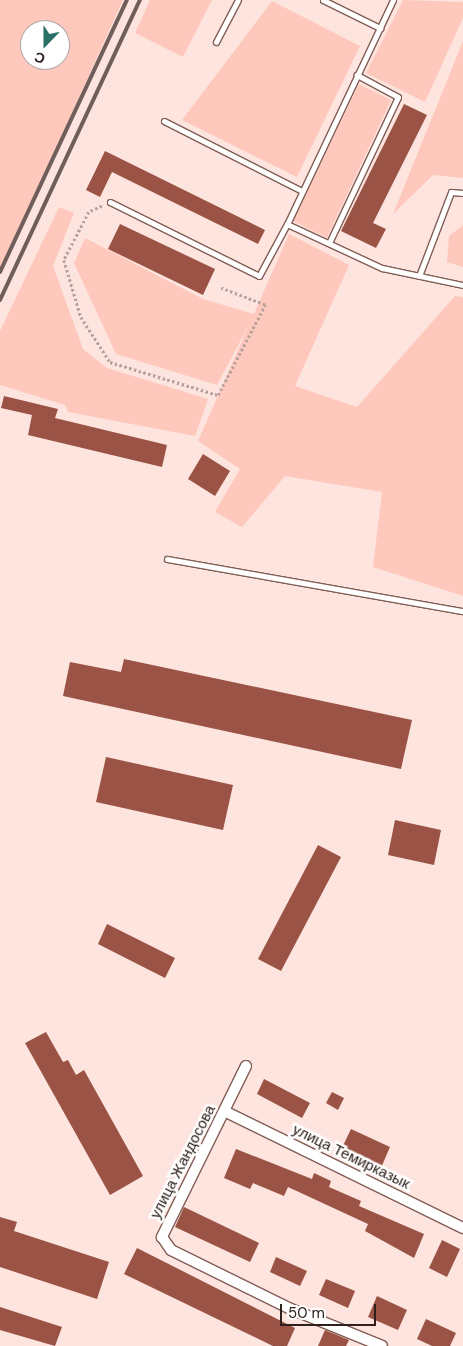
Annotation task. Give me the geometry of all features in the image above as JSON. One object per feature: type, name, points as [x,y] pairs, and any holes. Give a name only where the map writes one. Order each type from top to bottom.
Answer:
[{"type":"street","name":"улица Жандосова","points":[[246,1066],[226,1112],[162,1237],[171,1250],[291,1309],[382,1346]]},
{"type":"street","name":"улица Темирказык","points":[[226,1112],[463,1228]]},
{"type":"lane","points":[[216,42],[238,0]]},
{"type":"lane","points":[[324,0],[380,28]]},
{"type":"lane","points":[[110,202],[259,276],[287,224],[393,0]]},
{"type":"lane","points":[[329,243],[398,97],[358,75]]},
{"type":"lane","points":[[164,121],[302,191]]},
{"type":"lane","points":[[419,276],[451,192],[463,193]]},
{"type":"lane","points":[[287,224],[382,268],[463,285]]},
{"type":"lane","points":[[167,560],[463,611]]},
{"type":"path","points":[[110,202],[89,212],[64,260],[82,317],[110,362],[218,395],[265,305],[222,288]]},
{"type":"shaded area","points":[[0,0],[123,0],[0,272]]},
{"type":"shaded area","points":[[150,0],[212,0],[183,57],[135,33]]},
{"type":"shaded area","points":[[403,0],[463,2],[463,18],[425,102],[366,73]]},
{"type":"shaded area","points":[[272,1],[360,46],[297,177],[182,120]]},
{"type":"shaded area","points":[[463,41],[463,178],[433,175],[393,214]]},
{"type":"shaded area","points":[[359,84],[391,100],[327,238],[293,221]]},
{"type":"shaded area","points":[[59,207],[74,213],[53,266],[83,349],[107,368],[208,399],[195,436],[68,412],[65,405],[0,385],[0,331]]},
{"type":"shaded area","points":[[463,225],[463,267],[447,262],[449,236]]},
{"type":"shaded area","points":[[289,234],[349,265],[295,386],[357,407],[455,296],[463,297],[463,596],[373,567],[382,492],[285,476],[242,527],[215,512],[240,469],[198,441],[249,325],[217,385],[116,354],[74,263],[85,238],[203,299],[254,314]]},
{"type":"building","points":[[404,104],[427,115],[373,223],[386,229],[376,248],[341,231]]},
{"type":"building","points":[[105,151],[265,230],[258,244],[112,172],[100,197],[86,190]]},
{"type":"building","points":[[120,224],[215,269],[203,295],[108,249]]},
{"type":"building","points":[[4,396],[58,409],[55,418],[167,445],[162,467],[28,435],[32,415],[1,408]]},
{"type":"building","points":[[203,454],[230,471],[215,496],[188,479]]},
{"type":"building","points":[[124,659],[412,720],[401,769],[63,696],[70,662],[121,672]]},
{"type":"building","points":[[106,757],[233,785],[223,830],[96,802]]},
{"type":"building","points":[[395,820],[441,830],[434,865],[388,855]]},
{"type":"building","points":[[318,845],[341,857],[281,971],[258,959]]},
{"type":"building","points":[[107,924],[175,958],[165,978],[98,944]]},
{"type":"building","points":[[46,1032],[63,1062],[68,1060],[76,1075],[84,1070],[143,1176],[110,1195],[25,1043]]},
{"type":"building","points":[[264,1079],[310,1103],[302,1118],[257,1094]]},
{"type":"building","points":[[332,1092],[344,1098],[338,1110],[326,1103]]},
{"type":"building","points":[[351,1129],[390,1147],[380,1170],[340,1152]]},
{"type":"building","points":[[236,1149],[312,1179],[314,1173],[331,1181],[329,1187],[361,1201],[359,1206],[424,1234],[414,1258],[365,1231],[368,1224],[288,1187],[284,1196],[253,1183],[250,1189],[224,1178]]},
{"type":"building","points":[[184,1207],[259,1243],[250,1262],[175,1227]]},
{"type":"building","points":[[0,1217],[17,1222],[14,1231],[109,1262],[97,1299],[0,1267]]},
{"type":"building","points":[[442,1240],[460,1249],[447,1277],[429,1268]]},
{"type":"building","points":[[137,1248],[295,1328],[287,1346],[273,1346],[124,1274]]},
{"type":"building","points":[[276,1257],[307,1271],[300,1286],[270,1272]]},
{"type":"building","points":[[326,1279],[355,1291],[348,1308],[319,1295]]},
{"type":"building","points":[[377,1296],[407,1310],[398,1330],[368,1317]]},
{"type":"building","points":[[0,1307],[62,1327],[55,1346],[0,1330]]},
{"type":"building","points":[[426,1319],[456,1333],[450,1346],[432,1346],[417,1339]]},
{"type":"building","points":[[325,1330],[349,1340],[346,1346],[318,1346]]},
{"type":"railway","points":[[0,272],[127,0]]},
{"type":"railway","points":[[0,300],[140,0]]}]
